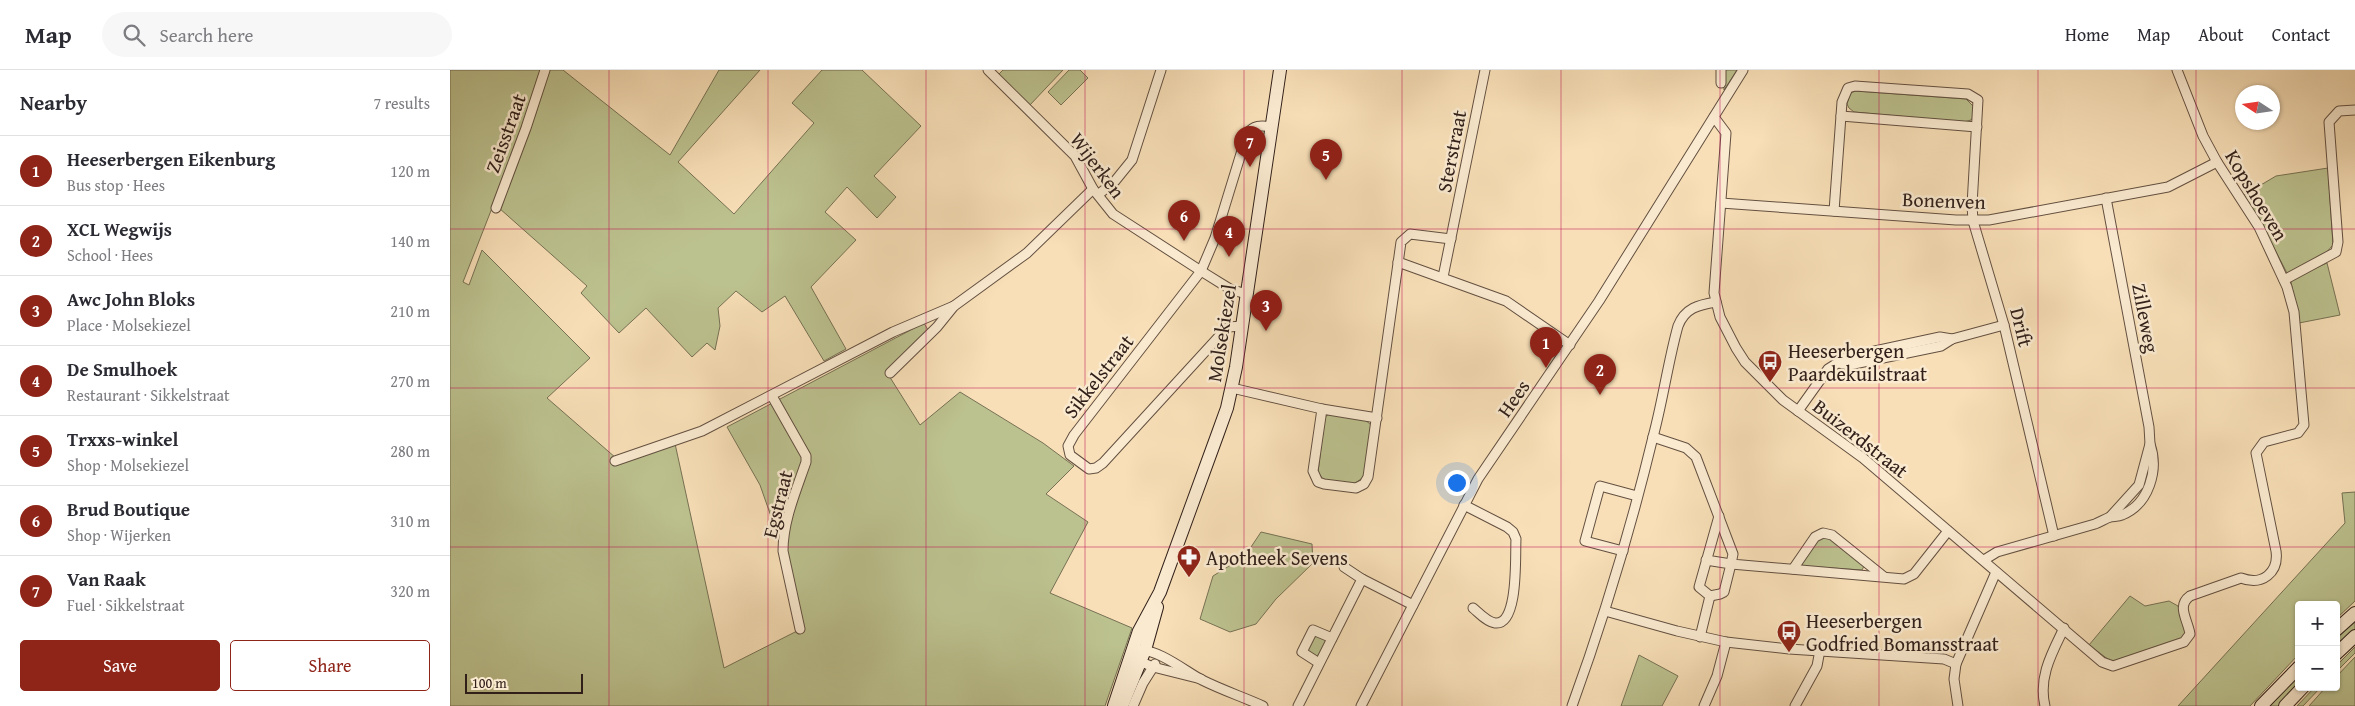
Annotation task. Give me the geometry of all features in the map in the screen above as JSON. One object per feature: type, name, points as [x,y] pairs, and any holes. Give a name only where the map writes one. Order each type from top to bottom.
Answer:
[{"type":"main road","name":"Molsekiezel","points":[[1114,706],[1136,658],[1144,650],[1153,624],[1160,592],[1218,433],[1232,388],[1280,70]]},
{"type":"main road","name":"Molsekiezel","points":[[1122,706],[1136,658],[1141,627],[1160,592]]},
{"type":"main road","points":[[2340,626],[2355,613]]},
{"type":"main road","points":[[2340,650],[2355,636]]},
{"type":"main road","points":[[2261,706],[2295,672]]},
{"type":"main road","points":[[2285,706],[2299,691]]},
{"type":"street","name":"Zeisstraat","points":[[496,208],[526,128],[545,70]]},
{"type":"street","name":"Wijerken","points":[[988,70],[1075,156],[1105,206],[1119,218],[1200,271],[1230,289],[1246,294]]},
{"type":"street","points":[[615,461],[702,431],[893,332],[954,306],[1004,271],[1096,192],[1115,181],[1132,160],[1161,70]]},
{"type":"street","name":"Sterstraat","points":[[1443,278],[1485,70]]},
{"type":"street","points":[[1721,70],[1722,84]]},
{"type":"street","name":"Hees","points":[[1361,706],[1478,479],[1570,345],[1743,70]]},
{"type":"street","name":"Kopshoeven","points":[[2064,628],[2102,662],[2113,666],[2184,642],[2190,634],[2183,605],[2190,596],[2241,578],[2249,582],[2268,576],[2273,572],[2278,562],[2256,453],[2264,442],[2298,432],[2304,425],[2294,312],[2284,280],[2259,227],[2217,162],[2193,115],[2177,70]]},
{"type":"street","name":"Drift","points":[[1834,211],[1843,96],[1848,88],[1855,86],[1968,94],[1978,100],[1972,205],[1973,221],[2004,324],[2054,536]]},
{"type":"street","points":[[2284,280],[2336,252],[2338,242],[2329,122],[2338,111],[2355,110]]},
{"type":"street","points":[[1841,116],[1977,127]]},
{"type":"street","name":"Buizerdstraat","points":[[1714,117],[1726,132],[1715,279],[1716,302],[1727,334],[1745,362],[1783,400],[1863,458],[2064,628]]},
{"type":"street","name":"Sikkelstraat","points":[[1242,326],[1229,327],[1224,331],[1103,463],[1096,468],[1089,469],[1070,454],[1068,446],[1074,435],[1200,271],[1215,238],[1246,134],[1251,128],[1258,125],[1272,127]]},
{"type":"street","name":"Bonenven","points":[[1721,203],[1973,221],[2168,187],[2217,162]]},
{"type":"street","name":"Zilleweg","points":[[1984,560],[1997,552],[2054,536],[2110,517],[2122,516],[2132,508],[2148,488],[2154,466],[2154,456],[2150,444],[2106,198]]},
{"type":"street","points":[[1322,410],[1313,471],[1318,482],[1356,488],[1364,484],[1368,477],[1402,242],[1410,234],[1451,239]]},
{"type":"street","points":[[1398,262],[1506,301],[1570,345]]},
{"type":"street","points":[[1572,706],[1606,611],[1623,551],[1653,437],[1674,338],[1681,318],[1686,312],[1697,306],[1716,302]]},
{"type":"street","points":[[890,372],[937,327],[954,306]]},
{"type":"street","points":[[1798,411],[1828,369],[1839,363],[1849,365],[1941,346],[1952,339],[2004,324]]},
{"type":"street","points":[[1232,388],[1322,410],[1377,418]]},
{"type":"street","name":"Egstraat","points":[[772,396],[804,448],[806,456],[806,462],[783,539],[783,551],[800,629]]},
{"type":"street","points":[[1653,437],[1692,451],[1733,554],[1724,592],[1710,596]]},
{"type":"street","points":[[1623,551],[1586,540],[1600,486],[1637,496]]},
{"type":"street","points":[[1464,505],[1507,527],[1513,532],[1516,539],[1512,607],[1504,621],[1497,624],[1492,623],[1473,608]]},
{"type":"street","points":[[1710,596],[1699,587],[1719,515]]},
{"type":"street","points":[[1706,560],[1731,564],[1909,577],[1948,531]]},
{"type":"street","points":[[1793,569],[1815,537],[1823,533],[1832,535],[1883,576]]},
{"type":"street","points":[[1344,567],[1362,580],[1413,605]]},
{"type":"street","points":[[1958,706],[1954,679],[1956,664],[1996,572]]},
{"type":"street","points":[[1298,706],[1362,580]]},
{"type":"street","points":[[1700,637],[1710,596]]},
{"type":"street","points":[[1606,611],[1700,637],[1726,642],[1789,649],[1944,659],[1956,664]]},
{"type":"street","points":[[2045,706],[2043,686],[2045,672],[2064,628]]},
{"type":"street","points":[[1319,664],[1302,652],[1304,644],[1313,630],[1332,638]]},
{"type":"street","points":[[1704,706],[1717,676],[1726,642]]},
{"type":"street","points":[[1144,650],[1245,702],[1263,706]]},
{"type":"street","points":[[1795,706],[1817,666],[1820,650]]},
{"type":"street","points":[[1133,706],[1143,682],[1153,668],[1158,656]]},
{"type":"street","points":[[1136,658],[1153,668],[1201,679]]},
{"type":"green space","points":[[450,70],[541,70],[527,119],[463,282],[469,285],[482,250],[590,358],[547,398],[616,458],[674,439],[724,668],[801,629],[780,542],[760,485],[727,427],[924,323],[928,330],[886,371],[920,425],[960,392],[1043,443],[1074,466],[1046,494],[1088,522],[1050,593],[1132,628],[1105,706],[450,706]]},
{"type":"green space","points":[[548,70],[563,70],[670,155],[719,70],[760,70],[678,162],[734,214],[814,123],[792,103],[822,70],[862,70],[921,126],[874,176],[896,197],[877,218],[847,187],[825,212],[856,240],[811,287],[846,349],[824,361],[785,296],[762,312],[736,291],[718,308],[720,326],[715,350],[707,343],[692,357],[646,308],[619,333],[581,293],[587,286],[499,208],[536,113]]},
{"type":"green space","points":[[1003,70],[1063,70],[1029,106],[998,75]]},
{"type":"green space","points":[[1069,70],[1080,70],[1088,78],[1061,105],[1048,92]]},
{"type":"green space","points":[[1723,70],[1737,70],[1724,90]]},
{"type":"green space","points":[[1856,91],[1966,99],[1974,107],[1975,114],[1971,120],[1964,122],[1854,112],[1847,104],[1850,93]]},
{"type":"green space","points":[[2328,168],[2333,245],[2323,256],[2287,273],[2244,195],[2276,176]]},
{"type":"green space","points":[[2327,263],[2340,315],[2299,323],[2291,282],[2293,278]]},
{"type":"green space","points":[[1330,414],[1364,419],[1371,425],[1365,476],[1354,484],[1324,480],[1318,473],[1324,421],[1326,416]]},
{"type":"green space","points":[[2355,492],[2355,601],[2340,615],[2340,601],[2295,601],[2295,658],[2250,706],[2178,706],[2345,523],[2342,493]]},
{"type":"green space","points":[[1261,532],[1312,544],[1313,563],[1276,599],[1256,624],[1230,632],[1200,619],[1213,576],[1245,556]]},
{"type":"green space","points":[[1828,535],[1864,566],[1862,570],[1803,566],[1802,563],[1816,539]]},
{"type":"green space","points":[[2130,596],[2145,606],[2169,601],[2178,606],[2186,633],[2182,639],[2113,663],[2089,645]]},
{"type":"green space","points":[[2355,620],[2355,629],[2340,643],[2340,634]]},
{"type":"green space","points":[[1313,634],[1327,640],[1320,657],[1307,653]]},
{"type":"green space","points":[[2355,647],[2355,653],[2340,668],[2340,662]]},
{"type":"green space","points":[[1639,655],[1678,676],[1662,706],[1621,706]]},
{"type":"green space","points":[[2355,657],[2355,706],[2309,706],[2322,691],[2340,691],[2340,673]]},
{"type":"green space","points":[[2295,679],[2295,689],[2278,706],[2269,706]]},
{"type":"green space","points":[[2311,691],[2317,691],[2303,706],[2297,706]]},
{"type":"place","name":"Van Raak","points":[[1250,167]]},
{"type":"place","name":"Trxxs-winkel","points":[[1326,180]]},
{"type":"place","name":"Brud Boutique","points":[[1184,241]]},
{"type":"place","name":"De Smulhoek","points":[[1229,257]]},
{"type":"place","name":"Awc John Bloks","points":[[1266,331]]},
{"type":"place","name":"Heeserbergen Eikenburg","points":[[1546,368]]},
{"type":"place","name":"Heeserbergen Paardekuilstraat","points":[[1770,383]]},
{"type":"place","name":"XCL Wegwijs","points":[[1600,395]]},
{"type":"place","name":"Apotheek Sevens","points":[[1189,578]]},
{"type":"place","name":"Heeserbergen Godfried Bomansstraat","points":[[1789,653]]}]
